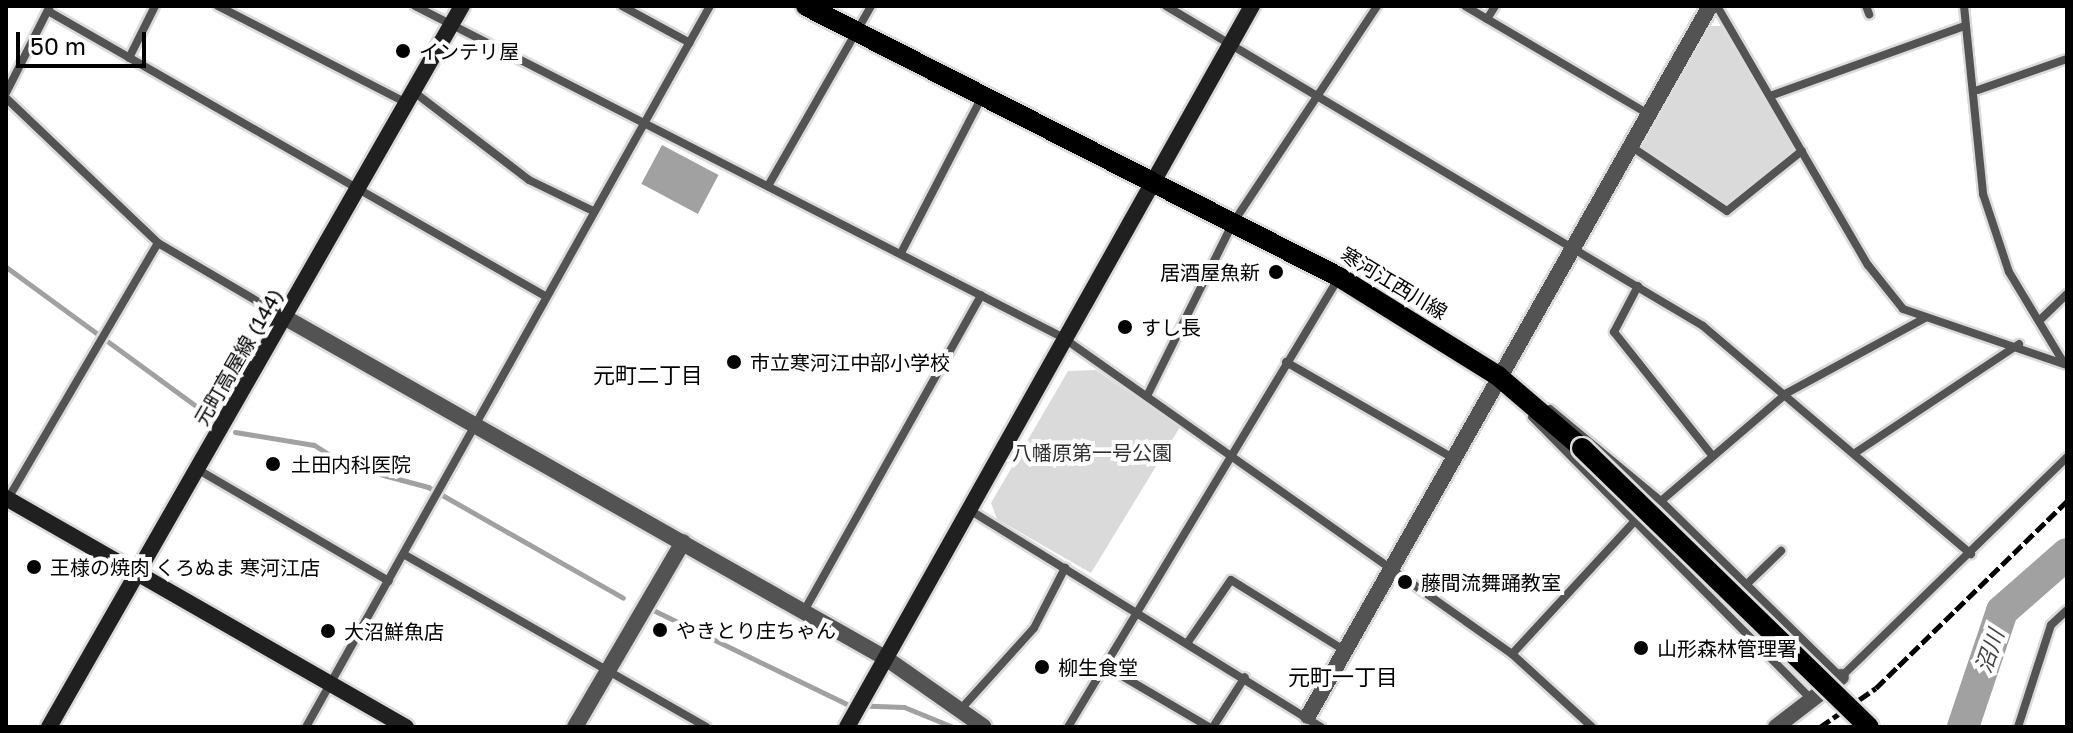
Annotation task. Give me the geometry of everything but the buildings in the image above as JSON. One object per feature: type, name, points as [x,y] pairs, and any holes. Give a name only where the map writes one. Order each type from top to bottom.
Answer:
[{"type":"main road","name":"寒河江西川線","points":[[806,6],[1150,184],[1339,277],[1498,376],[1582,448],[1869,727]]},
{"type":"street","name":"元町高屋線 (144)","points":[[56,725],[138,572],[462,6]]},
{"type":"street","points":[[850,722],[1062,337],[1252,6]]},
{"type":"street","points":[[1314,721],[1345,651],[1570,245],[1710,6]]},
{"type":"street","points":[[284,317],[887,659],[984,727]]},
{"type":"street","points":[[7,500],[406,727]]},
{"type":"street","points":[[575,727],[683,542]]},
{"type":"street","points":[[1776,727],[1841,677]]},
{"type":"lane","points":[[129,58],[155,6]]},
{"type":"lane","points":[[218,6],[411,98],[529,180],[593,211]]},
{"type":"lane","points":[[415,6],[1062,337],[1393,567],[1512,654],[1592,727]]},
{"type":"lane","points":[[622,6],[690,43]]},
{"type":"lane","points":[[306,727],[450,480],[545,296],[710,6]]},
{"type":"lane","points":[[768,186],[871,6]]},
{"type":"lane","points":[[1166,6],[1323,93],[1703,326],[1787,393],[1971,554]]},
{"type":"lane","points":[[1147,396],[1233,223],[1323,93],[1377,6]]},
{"type":"lane","points":[[1465,6],[1647,113]]},
{"type":"lane","points":[[1487,19],[1495,6]]},
{"type":"lane","points":[[1717,6],[1868,265],[1903,309],[2019,344],[2065,362]]},
{"type":"lane","points":[[1964,6],[1964,26],[1978,90],[1983,194],[2009,272],[2065,362]]},
{"type":"lane","points":[[284,317],[158,243],[6,96],[49,9],[356,193],[545,296]]},
{"type":"lane","points":[[1770,96],[1964,26]]},
{"type":"lane","points":[[1978,90],[2067,59]]},
{"type":"lane","points":[[901,253],[983,96]]},
{"type":"lane","points":[[1629,145],[1727,211],[1802,151]]},
{"type":"lane","points":[[7,500],[158,243]]},
{"type":"lane","points":[[1068,727],[1229,453],[1339,277]]},
{"type":"lane","points":[[1638,286],[1614,332],[1712,455]]},
{"type":"lane","points":[[2039,321],[2067,294]]},
{"type":"lane","points":[[804,611],[981,295]]},
{"type":"lane","points":[[1661,501],[1787,393],[1925,318]]},
{"type":"lane","points":[[1855,453],[2019,344]]},
{"type":"lane","points":[[1286,362],[1453,458]]},
{"type":"lane","points":[[1498,376],[1560,415],[1661,501],[1841,677],[1971,554],[2067,457]]},
{"type":"lane","points":[[1498,376],[1632,524],[1813,700]]},
{"type":"lane","points":[[197,469],[389,581]]},
{"type":"lane","points":[[967,509],[1314,721]]},
{"type":"lane","points":[[1512,654],[1632,524]]},
{"type":"lane","points":[[1746,585],[1781,551]]},
{"type":"lane","points":[[405,555],[706,727]]},
{"type":"lane","points":[[960,710],[1034,628],[1065,568]]},
{"type":"lane","points":[[1188,642],[1231,580],[1345,651]]},
{"type":"lane","points":[[2018,727],[2051,625],[2067,610]]},
{"type":"lane","points":[[1105,666],[1211,727],[1245,677]]},
{"type":"green space","points":[[1707,26],[1721,26],[1794,150],[1727,205],[1638,146]]},
{"type":"green space","name":"八幡原第一号公園","points":[[1096,370],[1180,427],[1091,573],[997,519],[991,503],[1068,371]]},
{"type":"shaded area","points":[[662,145],[719,175],[698,214],[641,184]]},
{"type":"waterway","points":[[6,267],[211,417]]},
{"type":"waterway","points":[[235,432],[314,445],[346,465],[428,487],[623,598]]},
{"type":"waterway","name":"沼川","points":[[1963,727],[2002,611],[2067,554]]},
{"type":"waterway","points":[[655,611],[849,705],[904,707],[953,727]]},
{"type":"railway","points":[[1820,727],[1876,688],[2067,501]]},
{"type":"place","name":"インテリ屋","points":[[403,51]]},
{"type":"place","name":"居酒屋魚新","points":[[1276,272]]},
{"type":"place","name":"すし長","points":[[1125,327]]},
{"type":"place","name":"市立寒河江中部小学校","points":[[734,362]]},
{"type":"place","name":"土田内科医院","points":[[273,464]]},
{"type":"place","name":"王様の焼肉 くろぬま 寒河江店","points":[[34,567]]},
{"type":"place","name":"藤間流舞踊教室","points":[[1405,582]]},
{"type":"place","name":"やきとり庄ちゃん","points":[[660,630]]},
{"type":"place","name":"大沼鮮魚店","points":[[328,631]]},
{"type":"place","name":"山形森林管理署","points":[[1641,648]]},
{"type":"place","name":"柳生食堂","points":[[1042,667]]},
{"type":"district","name":"元町二丁目","points":[[648,375]]},
{"type":"district","name":"元町一丁目","points":[[1343,677]]}]
